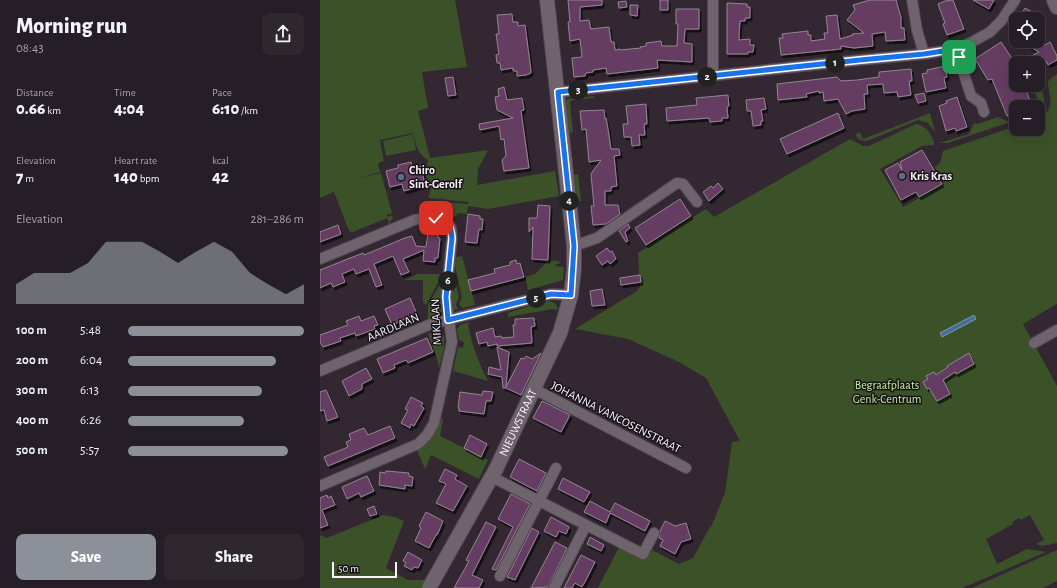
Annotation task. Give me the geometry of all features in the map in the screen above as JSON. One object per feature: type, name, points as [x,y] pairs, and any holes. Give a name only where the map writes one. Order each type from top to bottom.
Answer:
[{"type":"street","name":"NIEUWSTRAAT","points":[[429,588],[492,477],[560,333],[571,295],[574,246],[547,0]]},
{"type":"street","points":[[713,0],[713,76]]},
{"type":"street","points":[[912,0],[917,30],[924,54]]},
{"type":"street","points":[[558,92],[924,54],[956,49],[990,32],[1002,20],[1015,0]]},
{"type":"street","points":[[1054,0],[1057,7]]},
{"type":"street","points":[[956,49],[971,96],[981,103],[984,112]]},
{"type":"street","points":[[574,246],[597,238],[677,182],[683,184],[697,202]]},
{"type":"street","name":"MIKLAAN","points":[[320,259],[414,220],[436,218],[446,222],[451,228],[452,238],[446,297],[452,342],[434,424],[427,435],[418,444],[320,486]]},
{"type":"street","name":"AARDLAAN","points":[[320,371],[431,324],[551,294],[571,295]]},
{"type":"street","points":[[1034,343],[1057,330]]},
{"type":"street","name":"JOHANNA VANCOSENSTRAAT","points":[[534,389],[686,468]]},
{"type":"street","points":[[500,576],[556,468]]},
{"type":"street","points":[[492,477],[643,554],[654,533]]},
{"type":"street","points":[[554,588],[586,525]]},
{"type":"green space","points":[[320,0],[455,0],[467,67],[422,72],[428,108],[418,111],[430,158],[488,150],[478,169],[477,185],[555,171],[559,196],[488,209],[468,206],[467,214],[459,213],[451,219],[445,215],[447,209],[425,206],[425,202],[468,204],[469,202],[428,198],[432,186],[425,174],[428,160],[419,151],[413,133],[380,140],[384,161],[378,163],[380,172],[359,178],[381,173],[392,213],[387,215],[387,217],[393,215],[390,224],[387,218],[353,232],[349,231],[334,192],[320,198]]},
{"type":"green space","name":"Begraafplaats Genk-Centrum","points":[[1057,74],[1057,304],[1023,324],[1057,386],[1057,543],[1042,546],[1036,544],[1044,540],[1030,515],[1021,520],[1019,518],[1012,522],[1013,524],[986,539],[997,564],[1027,549],[1046,552],[962,588],[598,588],[619,547],[645,559],[650,549],[679,564],[693,558],[712,525],[725,493],[732,442],[740,441],[706,378],[679,362],[628,339],[575,329],[637,291],[640,287],[638,253],[706,209],[714,217],[850,139],[863,146],[869,146],[916,124],[923,126],[928,130],[934,145],[922,146],[880,169],[903,207],[944,184],[935,167],[940,163],[943,151],[1009,128],[1009,136],[1045,136],[1045,113],[1049,110],[1050,106],[1048,82]]},
{"type":"green space","points":[[1035,92],[1043,92],[1044,100],[1038,100]]},
{"type":"green space","points":[[594,96],[594,98],[572,100],[570,103],[573,132],[569,133],[567,99]]},
{"type":"green space","points":[[930,113],[935,132],[928,123],[918,120],[870,140],[864,141],[856,136],[856,134],[860,132],[863,139]]},
{"type":"green space","points":[[998,117],[1009,122],[948,143],[939,143],[969,134],[974,123],[978,124]]},
{"type":"green space","points":[[413,134],[416,150],[386,156],[383,141]]},
{"type":"green space","points":[[578,174],[581,201],[577,201],[574,175]]},
{"type":"green space","points":[[462,256],[475,305],[463,308],[459,304],[462,298],[455,266],[456,257]]},
{"type":"green space","points":[[548,261],[560,261],[559,264],[556,264],[555,266],[564,267],[563,280],[528,290],[525,277],[535,274]]},
{"type":"green space","points":[[418,274],[439,274],[441,277],[426,305],[423,302],[423,280],[404,280]]},
{"type":"green space","points":[[444,277],[442,312],[428,320],[428,305]]},
{"type":"green space","points":[[454,285],[456,285],[459,296],[456,305],[458,309],[453,310],[450,291],[454,292]]},
{"type":"green space","points":[[549,301],[555,303],[558,308],[557,310],[552,309],[508,317],[508,313]]},
{"type":"green space","points":[[470,322],[468,324],[473,346],[488,381],[453,371],[458,347],[463,348],[464,342],[459,340],[457,330],[460,325]]},
{"type":"green space","points":[[438,332],[444,336],[444,348],[439,368],[428,334]]},
{"type":"green space","points":[[440,418],[443,419],[440,436],[488,460],[479,479],[431,455],[425,469],[417,450]]},
{"type":"green space","points":[[383,515],[395,517],[404,521],[386,568],[408,580],[425,580],[421,588],[320,588],[320,535],[327,538]]},
{"type":"green space","points":[[1057,550],[1057,581],[1043,588],[972,588]]},
{"type":"water","points":[[974,315],[976,319],[942,337],[940,333]]},
{"type":"building","points":[[568,0],[602,0],[602,5],[580,7],[580,21],[589,20],[591,29],[609,27],[611,42],[614,42],[615,50],[641,48],[640,47],[646,46],[646,43],[661,41],[662,46],[677,46],[678,24],[676,24],[676,9],[699,9],[699,29],[685,29],[684,43],[692,44],[692,62],[657,60],[658,68],[607,74],[606,68],[593,70],[593,72],[586,73],[585,76],[574,77],[572,58],[582,57],[580,39],[570,41]]},
{"type":"building","points":[[660,0],[668,0],[668,10],[660,10]]},
{"type":"building","points":[[870,0],[896,0],[901,17],[901,28],[904,28],[905,40],[886,41],[885,32],[872,34],[873,46],[854,48],[841,46],[841,49],[781,55],[779,38],[783,38],[782,34],[808,31],[808,35],[811,35],[811,41],[825,39],[824,33],[828,33],[826,16],[837,15],[840,39],[853,35],[852,34],[864,33],[847,20],[855,10],[853,5]]},
{"type":"building","points":[[953,0],[964,29],[947,35],[943,24],[945,23],[938,4]]},
{"type":"building","points":[[973,0],[994,0],[989,9]]},
{"type":"building","points":[[626,1],[627,7],[619,8],[618,2]]},
{"type":"building","points":[[727,3],[747,4],[747,7],[750,7],[750,18],[745,18],[745,21],[740,21],[739,40],[750,39],[750,45],[754,45],[753,52],[748,52],[748,54],[727,54]]},
{"type":"building","points":[[630,5],[638,5],[637,16],[630,15]]},
{"type":"building","points":[[1025,8],[1032,12],[1022,12]]},
{"type":"building","points":[[512,14],[513,22],[518,22],[518,26],[525,25],[531,71],[531,73],[526,75],[517,76],[517,71],[513,71],[513,68],[501,70],[500,63],[497,63],[496,55],[499,54],[496,34],[499,34],[497,15]]},
{"type":"building","points":[[1001,42],[1010,56],[1009,56],[1009,92],[1027,92],[1030,100],[1009,100],[1009,115],[1007,116],[992,79],[988,80],[975,59]]},
{"type":"building","points":[[1050,42],[1057,56],[1057,60],[1048,65],[1045,61],[1045,56],[1033,56],[1039,52],[1032,48],[1045,48],[1045,45]]},
{"type":"building","points":[[945,66],[947,77],[944,78],[946,88],[926,92],[922,74],[927,73],[927,70]]},
{"type":"building","points":[[911,69],[912,81],[909,81],[911,95],[898,97],[897,92],[884,93],[883,84],[867,85],[868,94],[864,94],[865,109],[852,111],[846,114],[838,99],[824,101],[823,92],[819,93],[819,91],[806,94],[807,97],[778,100],[777,84],[837,77],[841,81],[857,80],[879,77],[879,72]]},
{"type":"building","points":[[453,77],[456,95],[448,96],[445,78]]},
{"type":"building","points":[[504,87],[507,100],[522,98],[524,110],[521,111],[529,168],[504,171],[502,160],[506,156],[504,139],[501,140],[499,126],[480,130],[479,124],[513,118],[497,110],[495,97],[499,96],[498,89]]},
{"type":"building","points":[[924,93],[926,101],[918,103],[915,95]]},
{"type":"building","points":[[728,95],[728,118],[722,118],[722,121],[710,122],[709,118],[667,121],[666,108],[697,105],[696,98]]},
{"type":"building","points":[[957,97],[967,127],[956,131],[955,128],[946,131],[939,106],[947,103],[946,101]]},
{"type":"building","points":[[764,98],[766,109],[761,110],[763,121],[761,121],[761,125],[753,126],[751,111],[747,111],[746,100]]},
{"type":"building","points":[[646,104],[647,124],[644,124],[645,135],[639,135],[640,145],[632,146],[631,137],[624,137],[623,124],[628,124],[626,106]]},
{"type":"building","points":[[604,110],[611,149],[619,149],[620,155],[614,156],[617,186],[611,187],[611,191],[605,191],[605,205],[618,205],[620,214],[606,224],[593,225],[591,206],[594,206],[591,174],[601,160],[589,162],[586,129],[582,130],[580,111]]},
{"type":"building","points":[[838,113],[844,128],[787,154],[780,139]]},
{"type":"building","name":"Kris Kras","points":[[922,150],[942,184],[919,197],[916,192],[901,200],[885,170],[898,163],[902,170],[900,162]]},
{"type":"building","name":"Chiro Sint-Gerolf","points":[[411,162],[412,168],[421,166],[425,185],[404,191],[402,184],[390,187],[386,171],[398,168],[398,165]]},
{"type":"building","points":[[718,183],[723,189],[709,201],[703,192],[711,186],[713,188]]},
{"type":"building","points":[[680,199],[691,216],[646,245],[635,228]]},
{"type":"building","points":[[538,205],[550,206],[548,260],[532,259],[533,227],[529,232],[529,218],[537,218]]},
{"type":"building","points":[[468,214],[480,216],[480,219],[483,219],[482,230],[479,229],[477,243],[465,242]]},
{"type":"building","points":[[628,224],[630,228],[625,232],[628,241],[626,242],[619,231]]},
{"type":"building","points":[[338,225],[341,234],[320,242],[320,232]]},
{"type":"building","points":[[428,233],[438,234],[438,238],[440,238],[438,258],[435,258],[435,262],[423,261],[424,250],[403,259],[409,272],[401,275],[393,256],[374,264],[382,285],[376,287],[369,269],[356,274],[354,269],[342,274],[345,282],[333,287],[331,283],[320,288],[320,270],[412,236],[416,246],[426,247]]},
{"type":"building","points":[[607,248],[610,252],[612,251],[616,259],[610,264],[608,261],[602,265],[596,256]]},
{"type":"building","points":[[516,260],[517,264],[520,263],[524,277],[471,291],[468,280],[495,273],[494,269],[510,265],[510,262]]},
{"type":"building","points":[[640,275],[641,282],[621,285],[620,278]]},
{"type":"building","points":[[602,289],[605,305],[592,306],[590,291]]},
{"type":"building","points":[[410,298],[417,314],[392,325],[385,309]]},
{"type":"building","points":[[359,316],[361,321],[374,316],[378,325],[374,326],[375,329],[356,336],[355,333],[340,338],[341,341],[323,347],[320,342],[320,335],[348,325],[346,321]]},
{"type":"building","points":[[534,318],[535,326],[531,327],[532,343],[497,346],[497,344],[488,346],[487,342],[479,344],[476,333],[493,328],[495,337],[514,337],[513,325],[515,325],[515,319]]},
{"type":"building","points":[[427,338],[433,352],[408,363],[406,360],[394,365],[395,368],[383,373],[377,359]]},
{"type":"building","points":[[497,347],[509,352],[506,387],[521,358],[524,359],[526,356],[532,359],[541,353],[521,395],[503,388],[502,377],[488,374],[489,367],[501,370]]},
{"type":"building","points":[[969,353],[974,364],[956,374],[955,372],[943,380],[950,394],[937,401],[929,388],[927,389],[923,382],[928,379],[926,376],[934,372],[936,375],[948,367],[947,366]]},
{"type":"building","points":[[366,368],[372,379],[362,384],[362,389],[349,396],[342,381]]},
{"type":"building","points":[[326,390],[338,417],[327,421],[324,410],[320,411],[320,392]]},
{"type":"building","points":[[483,391],[493,392],[491,401],[486,401],[484,414],[459,411],[460,392],[482,395]]},
{"type":"building","points":[[411,397],[423,403],[421,406],[424,408],[414,426],[411,424],[410,428],[401,423],[408,410],[405,409]]},
{"type":"building","points":[[542,401],[570,415],[561,432],[533,418]]},
{"type":"building","points":[[390,426],[395,438],[328,466],[324,457],[348,447],[346,442],[351,440],[349,434],[364,428],[368,435]]},
{"type":"building","points":[[470,435],[487,444],[481,457],[464,448]]},
{"type":"building","points":[[519,459],[546,473],[537,491],[510,477]]},
{"type":"building","points":[[445,469],[457,475],[455,479],[467,486],[453,511],[436,503],[446,484],[439,481]]},
{"type":"building","points":[[386,471],[409,473],[409,476],[413,477],[412,486],[405,485],[405,489],[379,485],[380,472],[385,473]]},
{"type":"building","points":[[367,476],[374,491],[361,497],[359,493],[347,499],[342,487]]},
{"type":"building","points":[[563,478],[590,492],[584,502],[558,489]]},
{"type":"building","points":[[511,494],[530,504],[496,570],[492,569],[513,527],[498,519]]},
{"type":"building","points":[[327,495],[328,498],[331,496],[335,505],[322,510],[328,525],[320,528],[320,498]]},
{"type":"building","points":[[590,501],[610,512],[615,503],[650,521],[645,531],[610,513],[606,523],[584,512]]},
{"type":"building","points":[[374,506],[377,514],[370,516],[367,509]]},
{"type":"building","points":[[426,512],[443,521],[429,548],[415,541],[421,528],[419,526]]},
{"type":"building","points":[[551,517],[569,527],[566,534],[559,531],[556,537],[544,531]]},
{"type":"building","points":[[665,521],[675,526],[686,523],[691,539],[681,542],[675,554],[660,546],[663,540],[659,538],[660,531]]},
{"type":"building","points":[[486,522],[496,527],[472,575],[483,580],[479,588],[454,588],[469,561],[466,560]]},
{"type":"building","points":[[532,528],[539,532],[515,580],[507,577]]},
{"type":"building","points":[[590,537],[604,545],[601,551],[587,544]]},
{"type":"building","points":[[555,542],[567,548],[548,587],[531,588]]},
{"type":"building","points":[[408,552],[422,560],[418,568],[414,567],[412,570],[404,566],[406,563],[403,561]]},
{"type":"building","points":[[581,555],[595,562],[586,580],[582,587],[575,583],[572,588],[564,588]]},
{"type":"place","name":"Kris Kras","points":[[902,176]]},
{"type":"place","name":"Chiro Sint-Gerolf","points":[[401,177]]},
{"type":"route","points":[[436,218],[446,222],[451,228],[452,238],[446,297],[448,320],[551,294],[571,295],[574,269],[574,246],[558,92],[924,54],[956,49],[959,57]]}]
